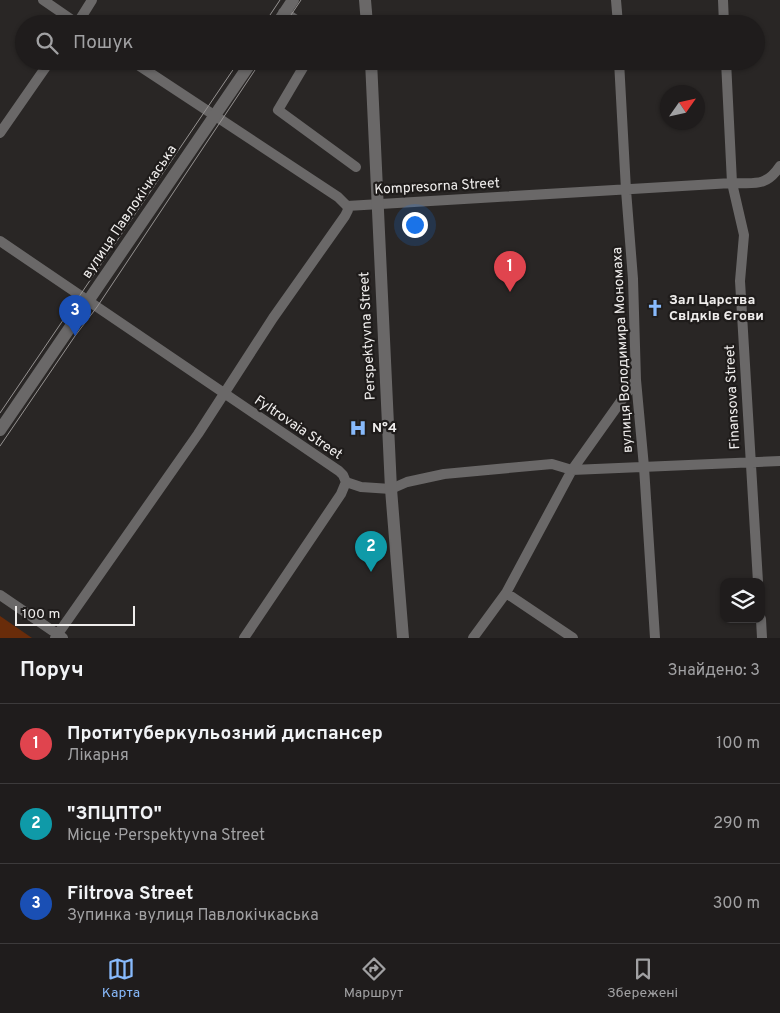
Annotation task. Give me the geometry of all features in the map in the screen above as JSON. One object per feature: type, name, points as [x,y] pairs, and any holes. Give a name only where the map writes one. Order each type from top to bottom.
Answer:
[{"type":"street","points":[[43,0],[64,15]]},
{"type":"street","points":[[83,15],[92,0]]},
{"type":"street","points":[[284,15],[293,0]]},
{"type":"street","points":[[365,0],[366,15]]},
{"type":"street","points":[[616,0],[617,15]]},
{"type":"street","points":[[723,0],[724,15]]},
{"type":"street","points":[[0,133],[44,70]]},
{"type":"street","points":[[0,596],[59,637],[198,434],[273,318],[348,210],[347,206],[338,197],[145,70]]},
{"type":"street","name":"вулиця Павлокічкаська","points":[[0,430],[246,70]]},
{"type":"street","points":[[302,70],[278,110],[356,167]]},
{"type":"street","name":"Perspektyvna Street","points":[[371,70],[391,489],[403,638]]},
{"type":"street","name":"вулиця Володимира Мономаха","points":[[619,70],[633,279],[636,380],[644,467],[655,638]]},
{"type":"street","name":"Finansova Street","points":[[726,70],[732,183],[744,235],[740,281],[758,578]]},
{"type":"street","name":"Kompresorna Street","points":[[347,206],[732,183],[761,183],[773,177],[780,166]]},
{"type":"street","name":"Fyltrovaia Street","points":[[0,241],[338,471],[343,475],[346,482]]},
{"type":"street","points":[[473,638],[506,593],[572,470],[636,380]]},
{"type":"street","points":[[244,638],[341,494],[346,482],[361,487],[391,489],[407,482],[444,474],[552,464],[572,470],[780,461]]},
{"type":"street","points":[[506,593],[573,638]]},
{"type":"street","points":[[760,623],[762,638]]},
{"type":"shaded area","points":[[0,616],[32,638],[0,638]]},
{"type":"tram line","points":[[270,15],[280,0]]},
{"type":"tram line","points":[[291,15],[301,0]]},
{"type":"tram line","points":[[0,413],[233,70]]},
{"type":"tram line","points":[[0,446],[97,307],[255,70]]},
{"type":"place","name":"Протитуберкульозний диспансер","points":[[510,292]]},
{"type":"place","name":"Зал Царства Свідків Єгови","points":[[655,308]]},
{"type":"place","name":"Filtrova Street","points":[[75,336]]},
{"type":"place","name":"N°4","points":[[358,428]]},
{"type":"place","name":"\"ЗПЦПТО\"","points":[[371,572]]}]
